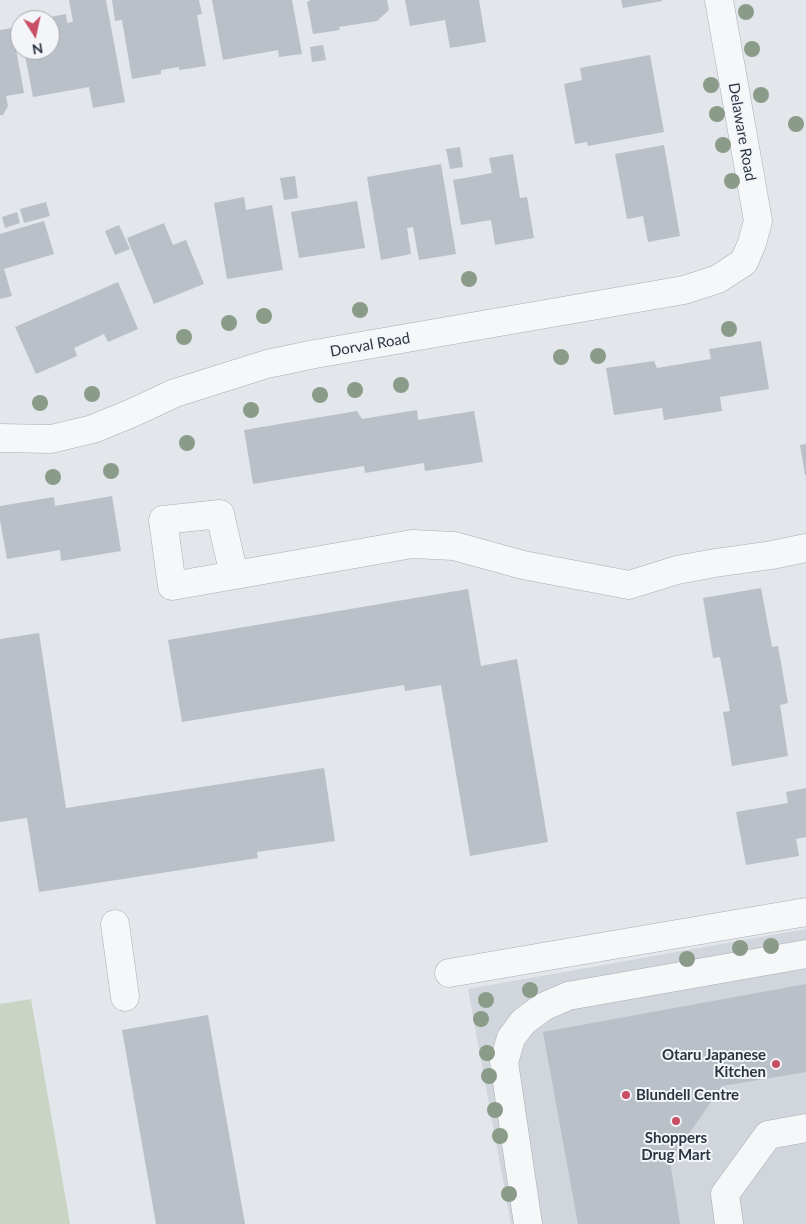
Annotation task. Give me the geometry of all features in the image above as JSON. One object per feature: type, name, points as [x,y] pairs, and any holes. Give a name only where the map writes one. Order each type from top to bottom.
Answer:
[{"type":"street","name":"Delaware Road","points":[[719,0],[758,221],[744,262]]},
{"type":"street","name":"Dorval Road","points":[[0,438],[51,439],[93,429],[175,393],[267,364],[684,290],[718,279],[744,262]]},
{"type":"street","points":[[234,575],[412,544],[454,546],[524,565],[628,585],[677,570],[806,548]]},
{"type":"street","points":[[449,973],[806,912]]},
{"type":"street","points":[[115,924],[125,997]]},
{"type":"street","points":[[528,1224],[504,1062],[512,1038],[523,1022],[543,1006],[568,996],[806,954]]},
{"type":"street","points":[[729,1224],[725,1194],[768,1135],[806,1128]]},
{"type":"shaded area","points":[[806,929],[806,1224],[511,1224],[468,989]]},
{"type":"green space","points":[[31,999],[70,1224],[0,1224],[0,1004]]},
{"type":"building","points":[[69,0],[106,0],[125,102],[93,108],[89,87],[33,97],[26,60],[60,60],[60,15],[66,14],[67,23],[73,22]]},
{"type":"building","points":[[112,0],[199,0],[202,14],[197,15],[206,66],[179,70],[179,67],[161,70],[161,74],[132,79],[122,20],[115,21]]},
{"type":"building","points":[[212,0],[292,0],[302,54],[279,57],[278,50],[223,60]]},
{"type":"building","points":[[311,0],[387,0],[389,10],[377,21],[339,27],[340,30],[313,34],[307,2]]},
{"type":"building","points":[[405,0],[479,0],[486,42],[450,48],[445,20],[410,26]]},
{"type":"building","points":[[621,0],[662,0],[662,1],[623,8]]},
{"type":"building","points":[[10,28],[10,60],[18,60],[24,93],[6,96],[8,106],[3,115],[0,115],[0,30]]},
{"type":"building","points":[[323,45],[326,60],[312,62],[310,47]]},
{"type":"building","points":[[650,55],[664,132],[588,146],[587,142],[575,144],[564,84],[582,80],[580,68]]},
{"type":"building","points":[[664,145],[680,236],[648,242],[643,216],[627,219],[615,154]]},
{"type":"building","points":[[460,147],[463,167],[450,169],[446,149]]},
{"type":"building","points":[[513,154],[520,198],[527,197],[534,238],[495,245],[491,220],[461,225],[453,180],[492,173],[489,158]]},
{"type":"building","points":[[441,164],[456,254],[419,260],[413,227],[407,228],[411,254],[381,260],[367,177]]},
{"type":"building","points":[[295,176],[298,198],[284,200],[280,178]]},
{"type":"building","points":[[244,197],[246,210],[272,205],[283,270],[227,279],[214,203]]},
{"type":"building","points":[[357,201],[365,248],[299,258],[291,212]]},
{"type":"building","points":[[46,202],[50,216],[24,223],[20,209]]},
{"type":"building","points":[[17,212],[20,223],[5,228],[2,217]]},
{"type":"building","points":[[44,221],[54,254],[4,269],[12,296],[0,299],[0,234]]},
{"type":"building","points":[[164,223],[173,245],[186,240],[204,284],[154,304],[127,238]]},
{"type":"building","points":[[119,225],[130,249],[115,255],[105,231]]},
{"type":"building","points":[[118,282],[138,329],[108,342],[104,334],[74,348],[77,356],[36,374],[15,327]]},
{"type":"building","points":[[761,341],[769,389],[720,397],[722,411],[664,420],[662,408],[614,415],[606,368],[654,361],[657,368],[711,359],[709,349]]},
{"type":"building","points":[[417,410],[418,420],[474,411],[483,462],[425,471],[424,463],[365,473],[364,466],[253,484],[244,430],[357,411],[362,419]]},
{"type":"building","points":[[806,444],[806,475],[805,475],[800,445]]},
{"type":"building","points":[[112,496],[121,551],[61,561],[60,550],[7,559],[0,520],[0,506],[54,497],[55,506]]},
{"type":"building","points":[[761,588],[772,647],[778,646],[788,703],[780,705],[788,756],[732,766],[723,712],[730,711],[720,657],[713,658],[703,598]]},
{"type":"building","points":[[468,589],[481,666],[517,659],[548,842],[470,856],[441,685],[405,691],[404,685],[182,722],[168,640]]},
{"type":"building","points":[[39,633],[66,808],[324,768],[335,841],[257,852],[258,858],[39,892],[27,818],[0,822],[0,639]]},
{"type":"building","points":[[806,788],[806,837],[796,839],[799,856],[746,865],[736,812],[788,803],[786,792]]},
{"type":"building","points":[[806,984],[806,1072],[722,1086],[670,1161],[680,1224],[578,1224],[543,1032]]},
{"type":"building","points":[[208,1015],[245,1224],[156,1224],[122,1030]]},
{"type":"place","name":"Otaru Japanese Kitchen","points":[[776,1064]]},
{"type":"place","name":"Blundell Centre","points":[[626,1095]]},
{"type":"place","name":"Shoppers Drug Mart","points":[[676,1121]]}]
